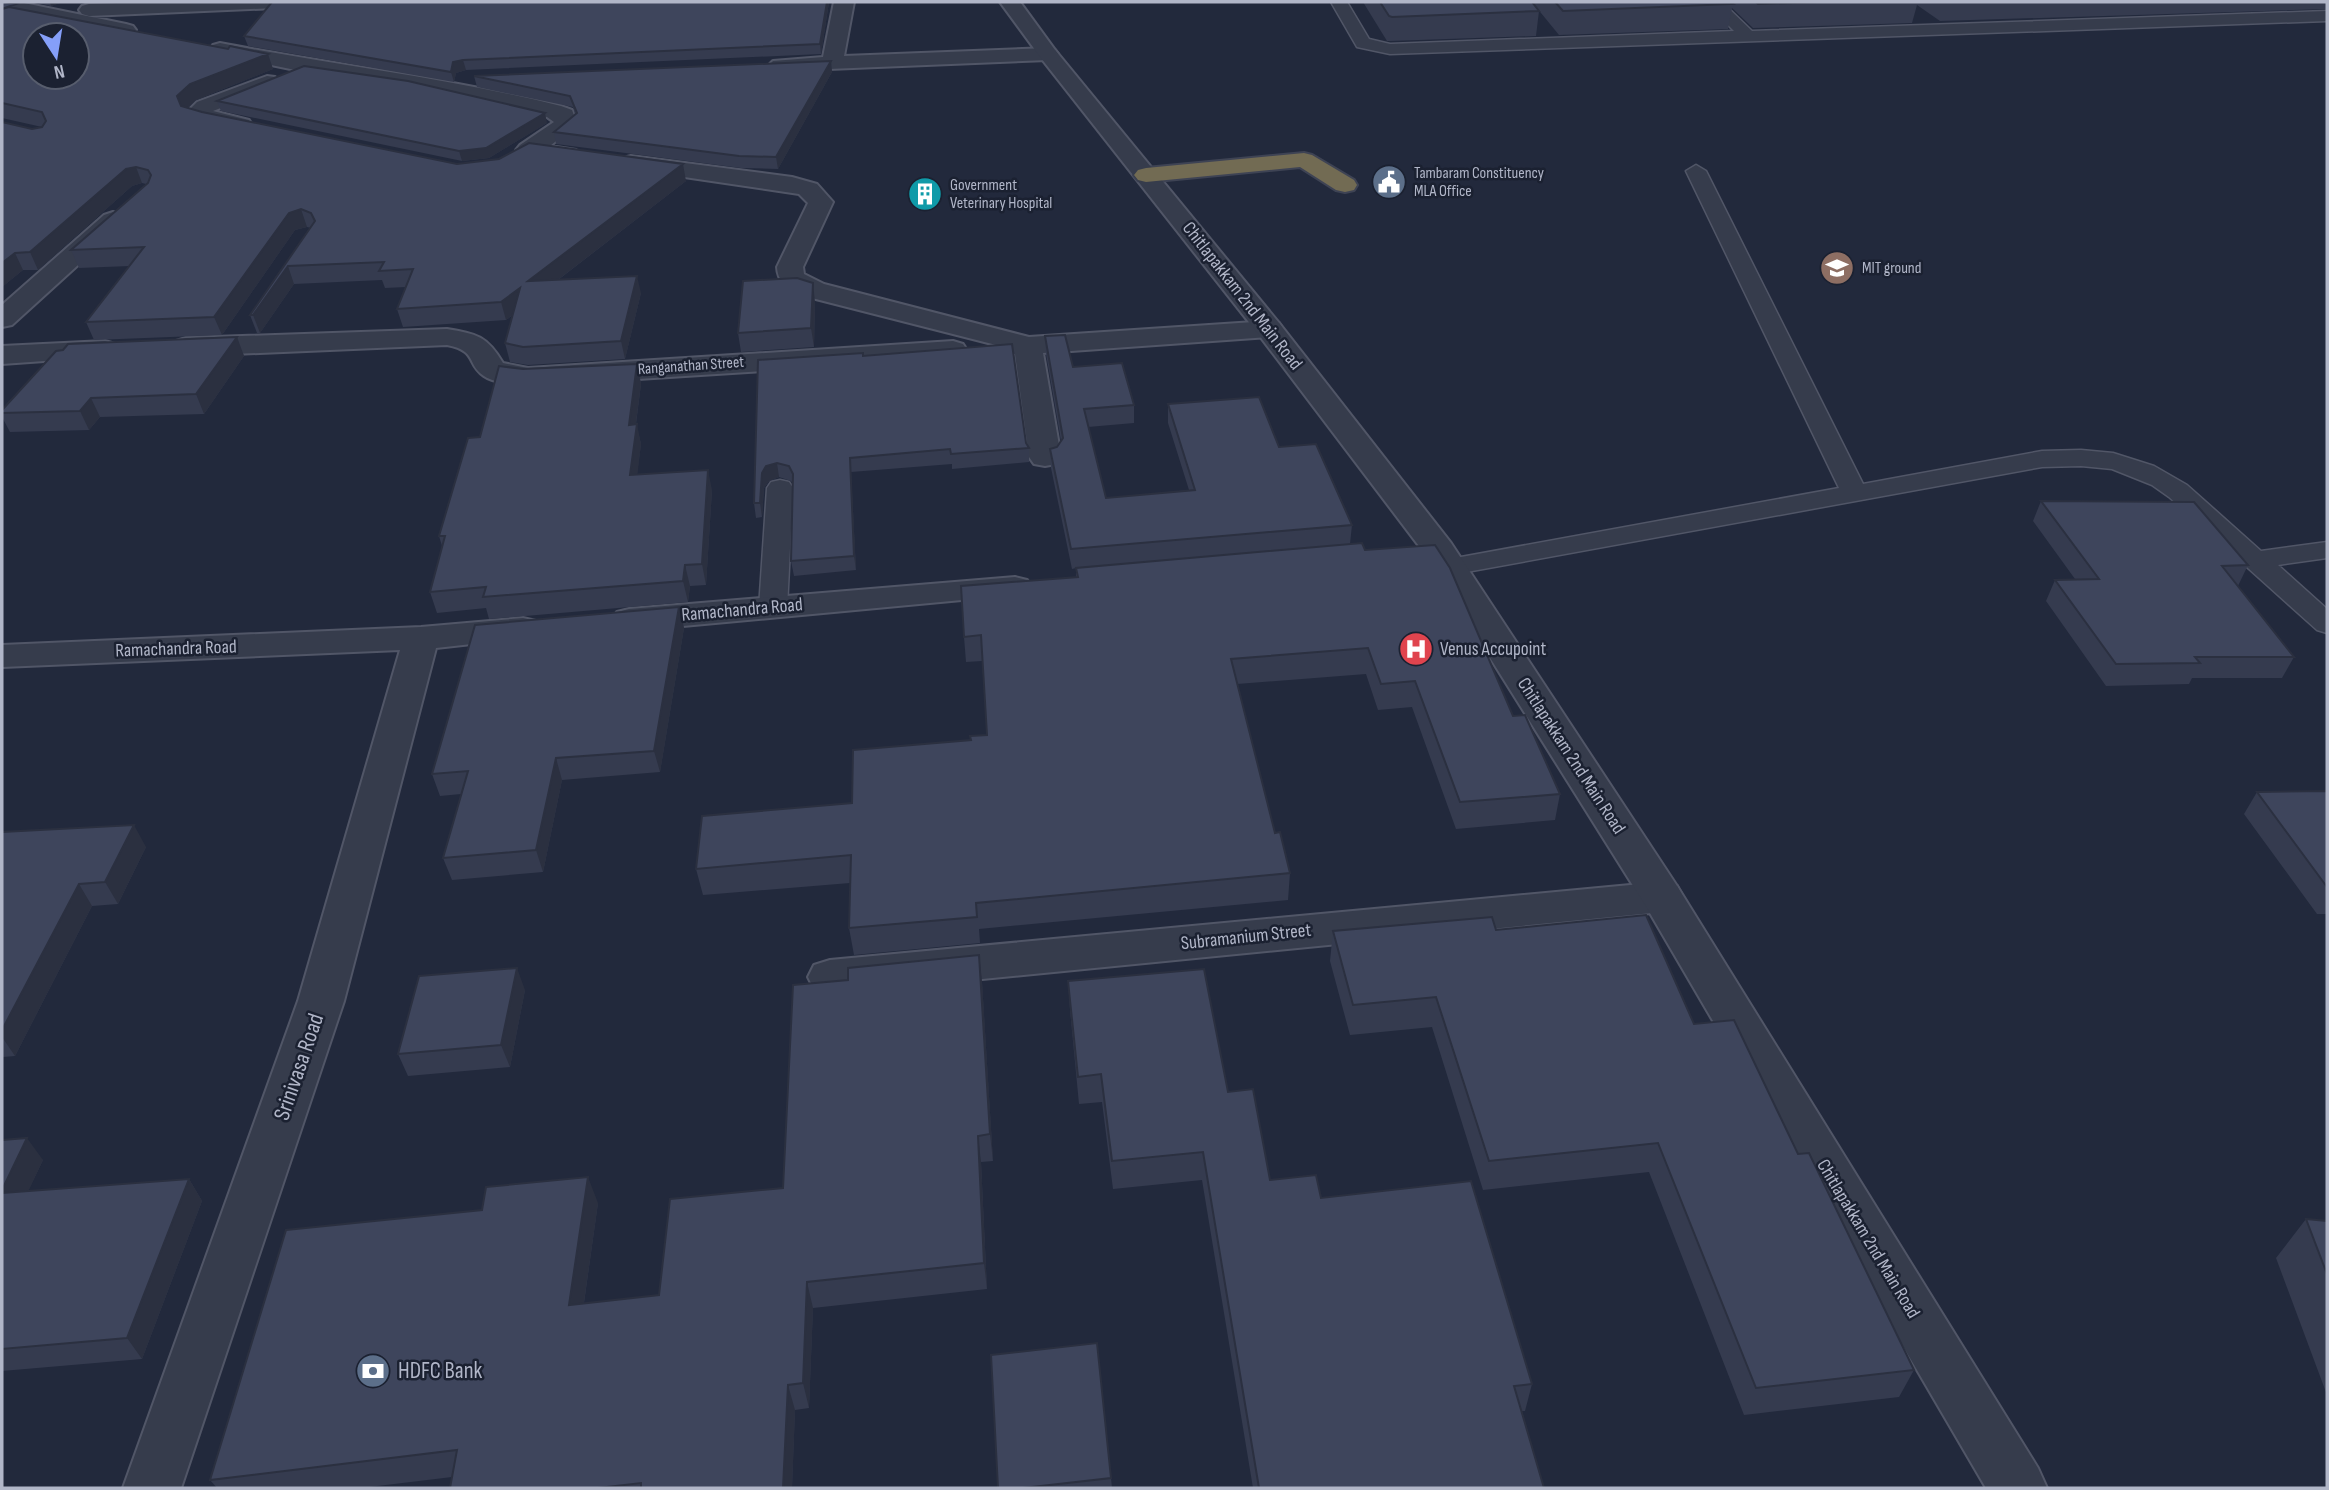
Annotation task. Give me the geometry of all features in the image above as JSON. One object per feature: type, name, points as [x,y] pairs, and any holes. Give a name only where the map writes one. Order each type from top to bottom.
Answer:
[{"type":"highway","points":[[1146,175],[1304,160],[1345,185]]},
{"type":"street","points":[[43,13],[276,2]]},
{"type":"street","points":[[832,63],[844,2]]},
{"type":"street","name":"Chitlapakkam 2nd Main Road","points":[[1010,2],[1048,54],[1269,329],[1444,558],[1662,897],[2018,1488]]},
{"type":"street","points":[[2,4],[151,35]]},
{"type":"street","points":[[204,46],[305,66],[411,82],[564,116],[566,124],[506,162]]},
{"type":"street","points":[[764,66],[1048,54]]},
{"type":"street","points":[[261,130],[196,114],[205,107],[305,66]]},
{"type":"street","points":[[411,82],[493,78]]},
{"type":"street","points":[[528,150],[808,188],[821,202],[790,267],[791,278],[801,285],[1028,345],[1045,457]]},
{"type":"street","points":[[2,318],[133,202]]},
{"type":"street","name":"Ranganathan Street","points":[[2,355],[151,348],[239,334],[447,337],[465,340],[480,348],[492,369],[502,374],[528,377],[1269,329]]},
{"type":"street","points":[[1397,553],[1444,558]]},
{"type":"street","name":"Ramachandra Road","points":[[597,623],[1051,583]]},
{"type":"street","name":"Ramachandra Road","points":[[2,656],[421,638],[557,626]]},
{"type":"street","name":"Srinivasa Road","points":[[152,1488],[321,1001],[421,638]]},
{"type":"street","name":"Subramanium Street","points":[[830,977],[1662,897]]},
{"type":"lane","points":[[1339,2],[1359,39],[1376,48],[2327,16]]},
{"type":"lane","points":[[1713,2],[1748,36]]},
{"type":"lane","points":[[2262,2],[2290,17]]},
{"type":"lane","points":[[2083,9],[2103,23]]},
{"type":"lane","points":[[1917,16],[1935,29]]},
{"type":"lane","points":[[1538,23],[1554,44]]},
{"type":"lane","points":[[1696,171],[1854,493]]},
{"type":"lane","points":[[1444,558],[1854,493],[2042,458],[2084,457],[2124,462],[2157,476],[2178,491],[2327,624]]},
{"type":"lane","points":[[773,608],[780,488]]},
{"type":"lane","points":[[2255,560],[2327,550]]},
{"type":"building","points":[[2,2],[5,2],[16,4],[2,9]]},
{"type":"building","points":[[272,2],[827,2],[820,44],[463,60],[453,62],[451,72],[244,36]]},
{"type":"building","points":[[1380,2],[1532,2],[1539,11],[1392,17]]},
{"type":"building","points":[[1555,2],[1730,2],[1733,4],[1563,11]]},
{"type":"building","points":[[1756,2],[1823,2],[1758,4]]},
{"type":"building","points":[[9,7],[82,21],[21,21],[21,91],[91,91],[91,23],[268,54],[190,84],[177,96],[181,106],[202,112],[457,164],[499,159],[529,143],[683,164],[528,281],[637,276],[621,341],[523,347],[505,343],[520,288],[501,302],[397,309],[413,269],[379,271],[384,262],[288,266],[253,315],[250,315],[315,221],[311,213],[301,209],[289,213],[214,317],[86,322],[144,247],[71,250],[148,183],[151,175],[148,170],[136,167],[126,169],[30,252],[15,253],[2,263],[2,122],[32,129],[42,127],[46,121],[42,112],[2,103],[2,9]]},
{"type":"building","points":[[831,61],[776,157],[739,156],[554,132],[577,113],[570,96],[474,76]]},
{"type":"building","points":[[304,66],[408,81],[545,113],[486,148],[459,151],[217,101]]},
{"type":"building","points":[[797,278],[813,283],[811,328],[738,333],[743,281]]},
{"type":"building","points":[[1065,335],[1073,367],[1122,363],[1134,405],[1084,409],[1106,498],[1195,490],[1168,404],[1259,397],[1279,447],[1316,444],[1352,525],[1071,549],[1050,449],[1057,447],[1063,438],[1045,336]]},
{"type":"building","points":[[237,337],[196,394],[91,398],[80,411],[2,413],[56,351],[63,350],[68,344]]},
{"type":"building","points":[[1012,344],[1026,443],[1029,448],[951,454],[950,449],[850,458],[854,556],[791,561],[793,474],[789,466],[777,463],[766,466],[762,473],[760,503],[754,503],[758,360],[863,353],[863,356]]},
{"type":"building","points":[[637,364],[629,425],[637,424],[630,475],[708,470],[702,564],[685,565],[683,581],[483,597],[486,587],[430,592],[445,536],[439,536],[468,438],[480,437],[499,366],[523,369]]},
{"type":"building","points":[[2041,501],[2194,502],[2248,565],[2222,566],[2294,657],[2195,657],[2200,663],[2116,664],[2055,580],[2099,579]]},
{"type":"building","points":[[1362,543],[1365,550],[1435,545],[1450,568],[1513,716],[1525,715],[1560,794],[1460,802],[1415,681],[1381,684],[1368,648],[1231,659],[1275,833],[1280,832],[1290,873],[976,903],[977,917],[849,928],[851,855],[696,869],[702,816],[852,803],[853,750],[971,740],[970,736],[987,735],[981,635],[964,637],[961,586],[1078,577],[1076,568]]},
{"type":"building","points":[[679,607],[654,751],[556,758],[536,850],[443,858],[468,771],[432,774],[475,625]]},
{"type":"building","points":[[2327,791],[2327,887],[2257,792]]},
{"type":"building","points":[[134,825],[105,882],[79,884],[2,1030],[2,832]]},
{"type":"building","points":[[1646,915],[1694,1024],[1734,1020],[1798,1154],[1809,1153],[1914,1370],[1756,1388],[1658,1143],[1489,1161],[1436,997],[1353,1005],[1333,931],[1492,917],[1496,930]]},
{"type":"building","points":[[979,955],[990,1134],[978,1136],[984,1263],[807,1282],[803,1383],[788,1385],[783,1488],[641,1488],[641,1483],[598,1488],[450,1488],[457,1450],[210,1480],[286,1230],[482,1210],[486,1187],[588,1177],[569,1305],[659,1295],[670,1199],[783,1188],[793,985],[848,980],[848,968]]},
{"type":"building","points":[[517,968],[501,1045],[398,1054],[419,976]]},
{"type":"building","points":[[1204,969],[1228,1092],[1253,1089],[1270,1180],[1316,1175],[1321,1198],[1471,1181],[1532,1384],[1514,1386],[1544,1488],[1259,1488],[1203,1152],[1112,1161],[1101,1074],[1078,1077],[1068,981]]},
{"type":"building","points":[[27,1138],[2,1190],[2,1140]]},
{"type":"building","points":[[189,1179],[127,1338],[2,1349],[2,1193]]},
{"type":"building","points":[[2306,1219],[2327,1221],[2327,1274]]},
{"type":"building","points":[[1097,1343],[1111,1478],[1023,1488],[998,1488],[991,1355]]},
{"type":"place","name":"Tambaram Constituency MLA Office","points":[[1389,182]]},
{"type":"place","name":"Government Veterinary Hospital","points":[[925,194]]},
{"type":"place","name":"MIT ground","points":[[1837,268]]},
{"type":"place","name":"Venus Accupoint","points":[[1416,649]]},
{"type":"place","name":"HDFC Bank","points":[[373,1371]]}]
